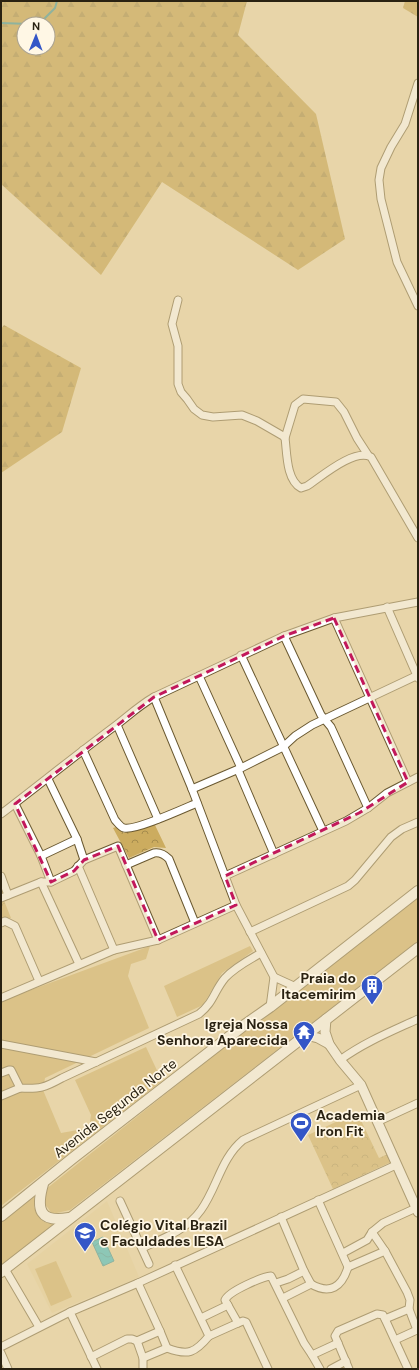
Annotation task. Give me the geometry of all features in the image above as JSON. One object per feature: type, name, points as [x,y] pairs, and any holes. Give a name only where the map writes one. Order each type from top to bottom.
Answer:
[{"type":"main road","name":"Avenida Segunda Norte","points":[[1,1216],[43,1184],[73,1158],[243,1026],[296,987],[418,891]]},
{"type":"main road","points":[[3,1270],[418,948]]},
{"type":"main road","points":[[43,1184],[39,1205],[41,1212],[52,1219],[71,1218]]},
{"type":"street","points":[[418,83],[405,124],[391,147],[381,168],[379,180],[381,199],[397,262],[418,306]]},
{"type":"street","points":[[178,300],[172,324],[178,346],[178,384],[181,392],[188,399],[194,409],[202,415],[213,417],[242,415],[257,421],[285,438]]},
{"type":"street","points":[[368,455],[364,454],[346,460],[302,488],[295,482],[289,470],[285,438],[295,405],[298,401],[303,399],[336,402],[344,412],[357,438],[368,455],[371,457],[418,538]]},
{"type":"street","points":[[1,814],[48,779],[142,704],[154,697],[284,636],[334,618],[418,602]]},
{"type":"street","points":[[192,789],[239,769],[283,747],[295,736],[324,719],[418,676],[387,607]]},
{"type":"street","points":[[334,618],[408,782]]},
{"type":"street","points":[[284,636],[321,715],[331,727],[368,808]]},
{"type":"street","points":[[241,655],[323,831]]},
{"type":"street","points":[[199,676],[274,854]]},
{"type":"street","points":[[154,697],[198,803],[236,905],[274,977],[270,1007]]},
{"type":"street","points":[[116,725],[158,819]]},
{"type":"street","points":[[83,750],[119,826],[130,829],[198,803]]},
{"type":"street","points":[[225,876],[346,821],[368,808],[387,793],[418,777]]},
{"type":"street","points":[[48,779],[77,839],[84,860]]},
{"type":"street","points":[[14,804],[42,856],[51,882]]},
{"type":"street","points":[[250,932],[348,886],[355,880],[391,837],[402,829],[418,822]]},
{"type":"street","points":[[42,856],[77,839]]},
{"type":"street","points":[[1,898],[41,882],[51,882],[74,871],[84,860],[118,846],[158,940]]},
{"type":"street","points":[[126,865],[154,853],[166,856],[195,923]]},
{"type":"street","points":[[78,866],[114,950]]},
{"type":"street","points":[[1,876],[8,895]]},
{"type":"street","points":[[41,882],[80,964]]},
{"type":"street","points":[[1,998],[114,950],[158,940],[236,905]]},
{"type":"street","points":[[1,922],[5,921],[14,926],[39,981]]},
{"type":"street","points":[[1,1096],[20,1088],[46,1087],[199,1014],[210,1003],[222,982],[234,970],[261,953]]},
{"type":"street","points":[[274,977],[296,987]]},
{"type":"street","points":[[340,1060],[355,1049],[378,1036],[418,1019]]},
{"type":"street","points":[[326,1020],[325,1032],[329,1044],[360,1085],[417,1210],[383,1223],[372,1232],[367,1240],[343,1253]]},
{"type":"street","points":[[306,1035],[318,1038],[329,1044]]},
{"type":"street","points":[[1,1044],[96,1062]]},
{"type":"street","points":[[1,1073],[11,1070],[20,1088]]},
{"type":"street","points":[[142,1248],[169,1235],[192,1221],[201,1211],[226,1160],[237,1145],[243,1140],[360,1085]]},
{"type":"street","points":[[377,1122],[418,1104]]},
{"type":"street","points":[[1,1347],[70,1312],[138,1283],[396,1165]]},
{"type":"street","points":[[281,1217],[311,1284],[328,1290],[341,1282],[346,1275],[348,1267],[318,1200]]},
{"type":"street","points":[[120,1201],[149,1264]]},
{"type":"street","points":[[372,1232],[385,1251],[407,1292],[410,1300],[409,1309],[417,1330],[395,1340]]},
{"type":"street","points":[[348,1267],[385,1251]]},
{"type":"street","points":[[175,1265],[209,1336]]},
{"type":"street","points":[[3,1270],[40,1327]]},
{"type":"street","points":[[276,1283],[304,1271]]},
{"type":"street","points":[[238,1323],[225,1300],[227,1296],[247,1285],[270,1276],[272,1277],[307,1350],[312,1355],[320,1369]]},
{"type":"street","points":[[138,1283],[167,1348]]},
{"type":"street","points":[[283,1298],[311,1284]]},
{"type":"street","points":[[201,1318],[228,1305]]},
{"type":"street","points":[[385,1318],[409,1309]]},
{"type":"street","points":[[70,1312],[97,1369]]},
{"type":"street","points":[[349,1369],[335,1336],[338,1331],[377,1314],[385,1318],[408,1369]]},
{"type":"street","points":[[143,1358],[167,1348],[179,1352],[190,1352],[197,1349],[209,1336],[243,1321],[246,1322],[268,1369]]},
{"type":"street","points":[[91,1357],[128,1339],[138,1341],[160,1331]]},
{"type":"street","points":[[138,1341],[143,1358],[143,1369]]},
{"type":"street","points":[[312,1355],[338,1343]]},
{"type":"street","points":[[1,1354],[8,1369]]},
{"type":"street","points":[[331,1369],[346,1361]]},
{"type":"highlighted area","points":[[334,618],[408,782],[359,813],[225,876],[236,905],[158,940],[118,846],[84,860],[74,871],[51,882],[15,804],[154,697],[284,636]]},
{"type":"shaded area","name":"Colégio Vital Brazil e Faculdades IESA","points":[[107,1201],[139,1277],[52,1313],[27,1264]]},
{"type":"green space","points":[[1,1],[247,1],[238,35],[316,114],[345,239],[298,270],[162,182],[101,275],[1,184]]},
{"type":"green space","points":[[405,1],[418,1],[418,17],[403,8]]},
{"type":"green space","points":[[4,325],[81,368],[62,432],[1,473],[1,329]]},
{"type":"green space","points":[[154,823],[166,848],[154,847],[129,858],[113,828],[116,827],[124,833]]},
{"type":"green space","points":[[418,893],[418,941],[70,1210],[52,1214],[43,1201],[46,1189]]},
{"type":"green space","points":[[3,898],[11,918],[1,918],[1,900]]},
{"type":"green space","points":[[150,946],[146,959],[131,964],[128,976],[149,1028],[45,1078],[43,1090],[61,1133],[89,1128],[91,1115],[75,1080],[146,1047],[162,1081],[1,1206],[1,1001]]},
{"type":"green space","points":[[250,946],[253,951],[222,973],[203,1005],[177,1017],[164,986]]},
{"type":"green space","points":[[357,1112],[379,1158],[388,1154],[391,1162],[333,1189],[308,1135]]},
{"type":"green space","points":[[34,1196],[34,1207],[44,1222],[55,1224],[1,1269],[1,1222]]},
{"type":"green space","points":[[56,1261],[72,1297],[51,1306],[35,1269]]},
{"type":"water","points":[[103,1237],[114,1261],[103,1266],[92,1242]]},
{"type":"waterway","points":[[47,16],[55,8],[57,1]]},
{"type":"waterway","points":[[1,23],[16,24]]},
{"type":"place","name":"Praia do Itacemirim","points":[[372,1006]]},
{"type":"place","name":"Igreja Nossa Senhora Aparecida","points":[[304,1052]]},
{"type":"place","name":"Academia Iron Fit","points":[[301,1142]]},
{"type":"place","name":"Colégio Vital Brazil e Faculdades IESA","points":[[85,1252]]}]
